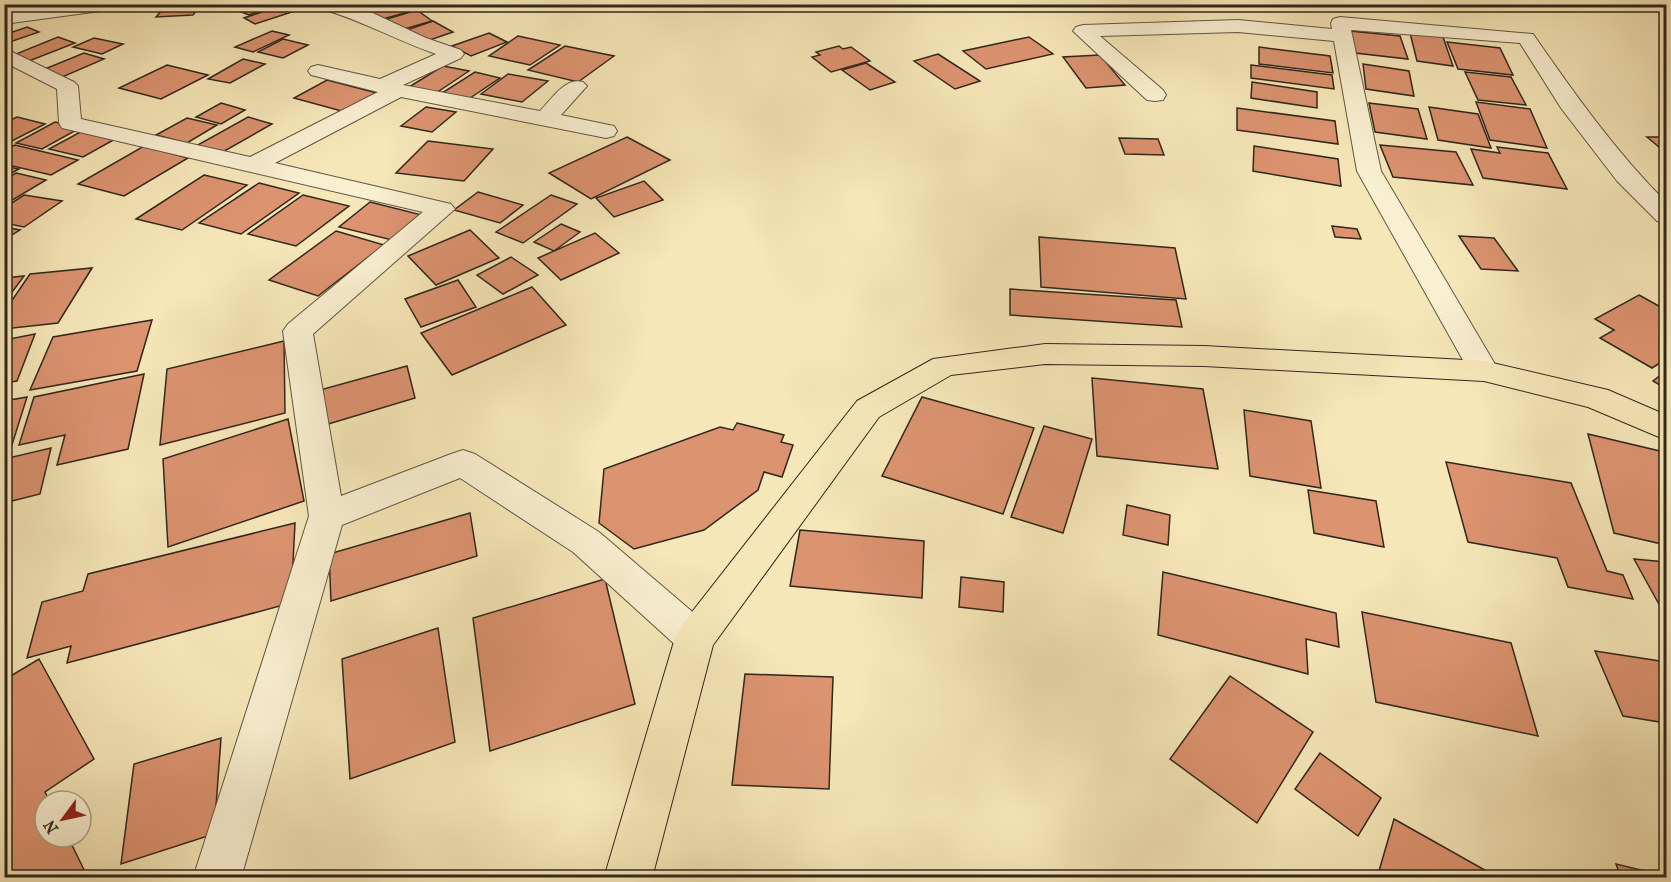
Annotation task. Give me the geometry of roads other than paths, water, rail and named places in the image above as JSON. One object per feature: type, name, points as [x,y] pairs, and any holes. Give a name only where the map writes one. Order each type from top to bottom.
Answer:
[{"type":"main road","points":[[628,878],[695,638],[868,409],[944,366],[1045,354],[1204,356],[1485,371],[1597,398],[1666,428]]},
{"type":"street","points":[[4,18],[115,4]]},
{"type":"street","points":[[253,165],[454,54],[419,42],[355,12],[324,4]]},
{"type":"street","points":[[1485,371],[1369,171],[1340,23],[1526,38],[1569,103],[1626,176],[1666,216]]},
{"type":"street","points":[[1155,95],[1083,31],[1238,26],[1342,36]]},
{"type":"street","points":[[4,54],[67,86],[70,123],[442,209],[298,330],[327,516],[218,878]]},
{"type":"street","points":[[318,71],[390,88],[606,131]]},
{"type":"street","points":[[545,119],[576,86]]},
{"type":"street","points":[[327,516],[463,463],[586,542],[695,638]]}]
